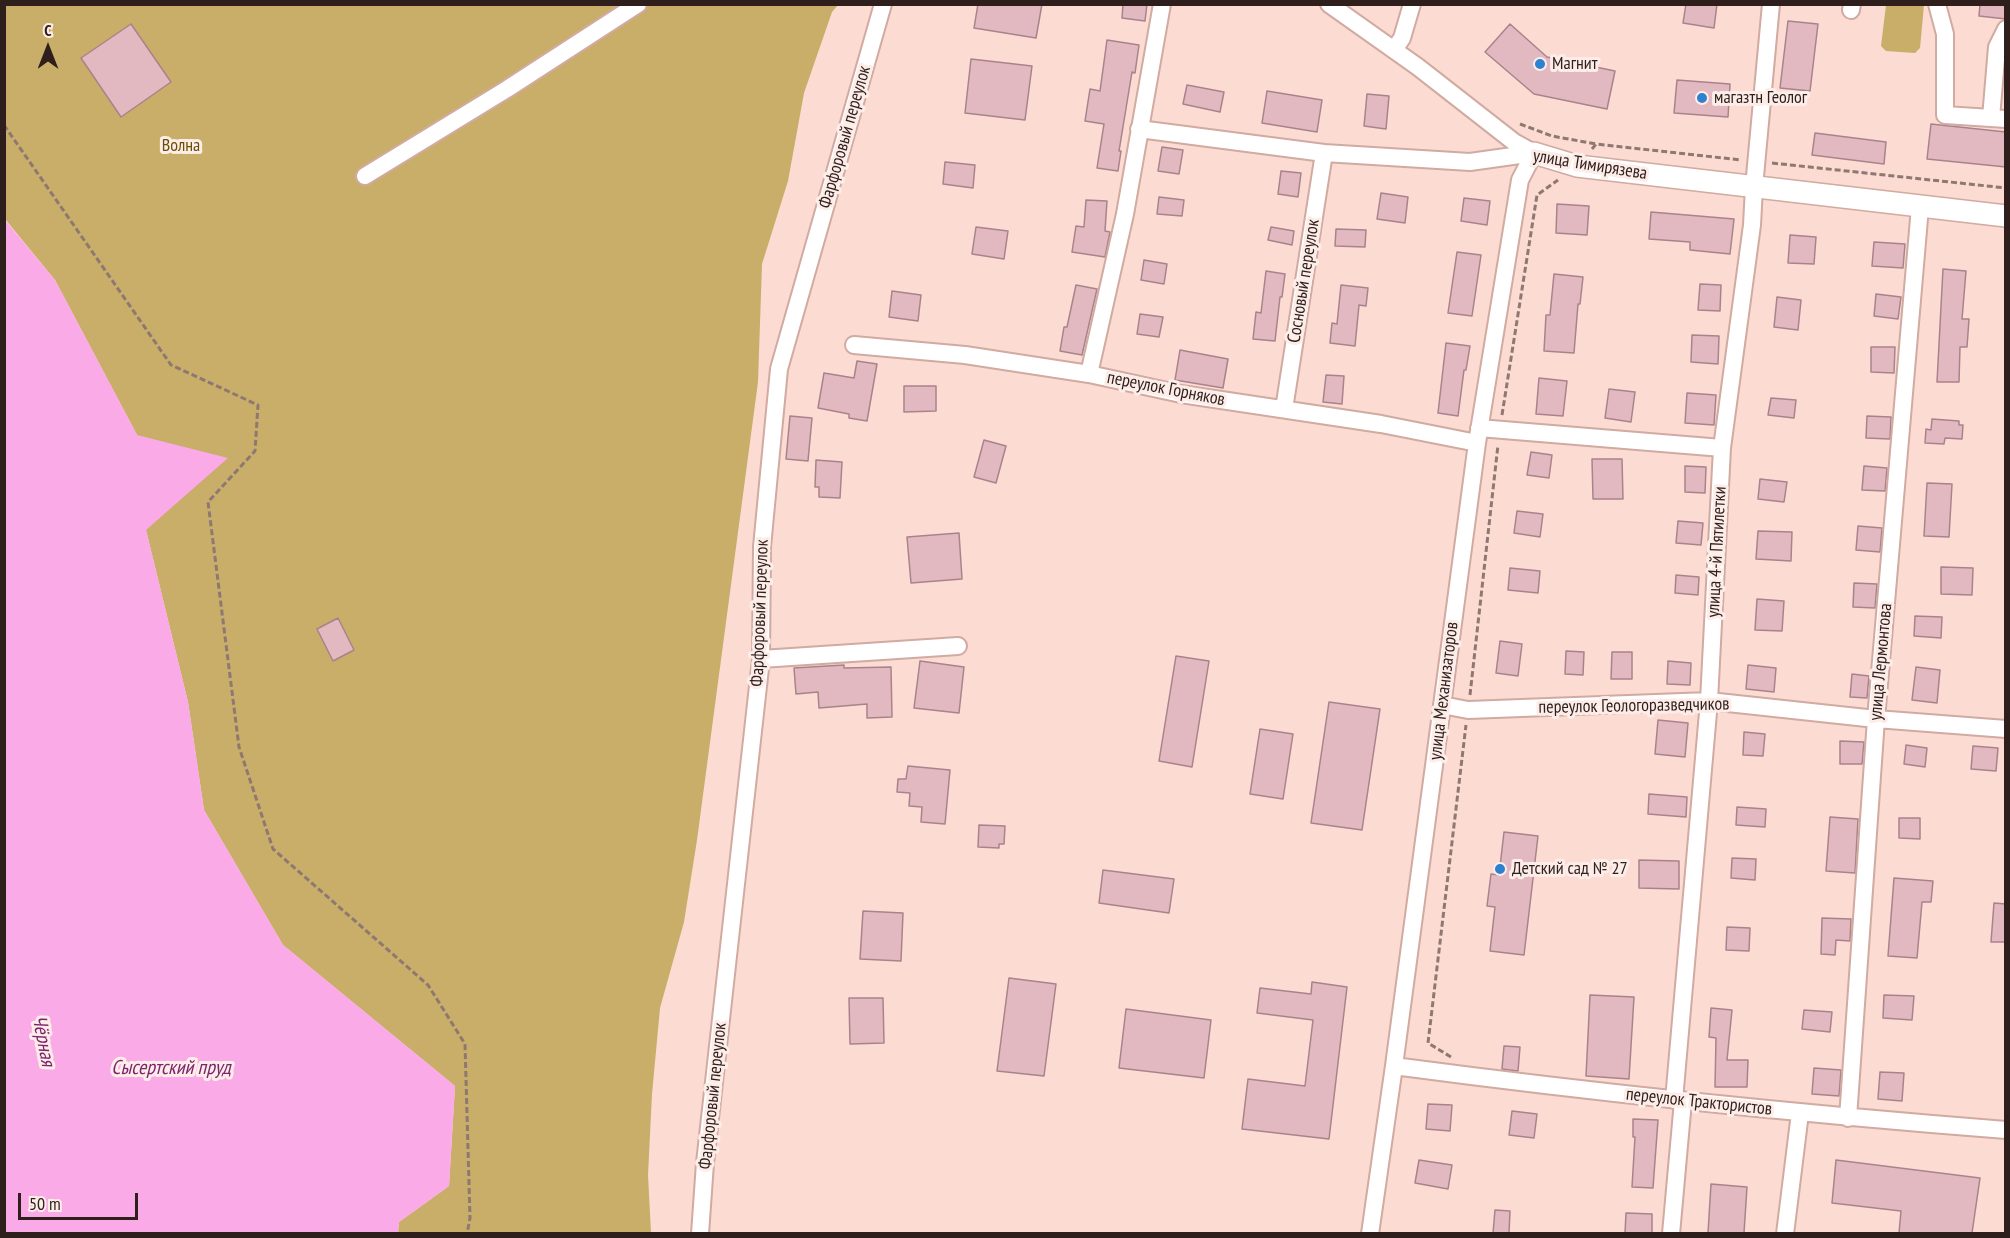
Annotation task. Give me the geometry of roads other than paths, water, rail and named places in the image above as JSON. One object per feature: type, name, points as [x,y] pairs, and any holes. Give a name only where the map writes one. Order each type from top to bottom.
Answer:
[{"type":"main road","name":"улица Тимирязева","points":[[1534,153],[1577,166],[2006,216]]},
{"type":"street","points":[[365,176],[497,95],[638,4]]},
{"type":"street","name":"Фарфоровый переулок","points":[[700,1233],[706,1151],[761,659],[762,547],[778,369],[883,4]]},
{"type":"street","points":[[1089,374],[1125,214],[1162,4]]},
{"type":"street","points":[[1329,4],[1394,50],[1514,142],[1534,153]]},
{"type":"street","points":[[1394,50],[1402,38],[1412,4]]},
{"type":"street","name":"улица 4-й Пятилетки","points":[[1671,1233],[1709,701],[1722,448],[1752,225],[1771,4]]},
{"type":"street","points":[[1937,4],[1945,34],[1945,115],[1998,119],[1997,47],[2006,29]]},
{"type":"street","name":"улица Тимирязева","points":[[1139,129],[1324,153],[1470,162],[1534,153]]},
{"type":"street","name":"Сосновый переулок","points":[[1284,409],[1324,153]]},
{"type":"street","name":"улица Механизаторов","points":[[1370,1233],[1478,435],[1520,180],[1534,153]]},
{"type":"street","name":"улица Лермонтова","points":[[1848,1118],[1876,719],[1920,207]]},
{"type":"street","name":"переулок Горняков","points":[[855,345],[965,355],[1089,374],[1181,394],[1381,424],[1478,435],[1499,430],[1722,448]]},
{"type":"street","points":[[761,659],[958,646]]},
{"type":"street","name":"переулок Геологоразведчиков","points":[[1442,705],[1468,710],[1709,701],[1876,719],[2006,729]]},
{"type":"street","name":"переулок Трактористов","points":[[1394,1066],[1679,1101],[1848,1118],[2006,1130]]},
{"type":"street","points":[[1785,1233],[1800,1113]]},
{"type":"water","name":"Сысертский пруд","points":[[4,219],[55,280],[137,435],[228,458],[146,530],[188,702],[204,810],[283,945],[455,1086],[449,1186],[399,1222],[398,1233],[5,1233]]},
{"type":"place","name":"Магнит","points":[[1540,64]]},
{"type":"place","name":"магазтн Геолог","points":[[1702,98]]},
{"type":"place","name":"Детский сад № 27","points":[[1500,869]]},
{"type":"park label","name":"Волна","points":[[181,146]]},
{"type":"water label","name":"Чёрная","points":[[43,1041]]}]
